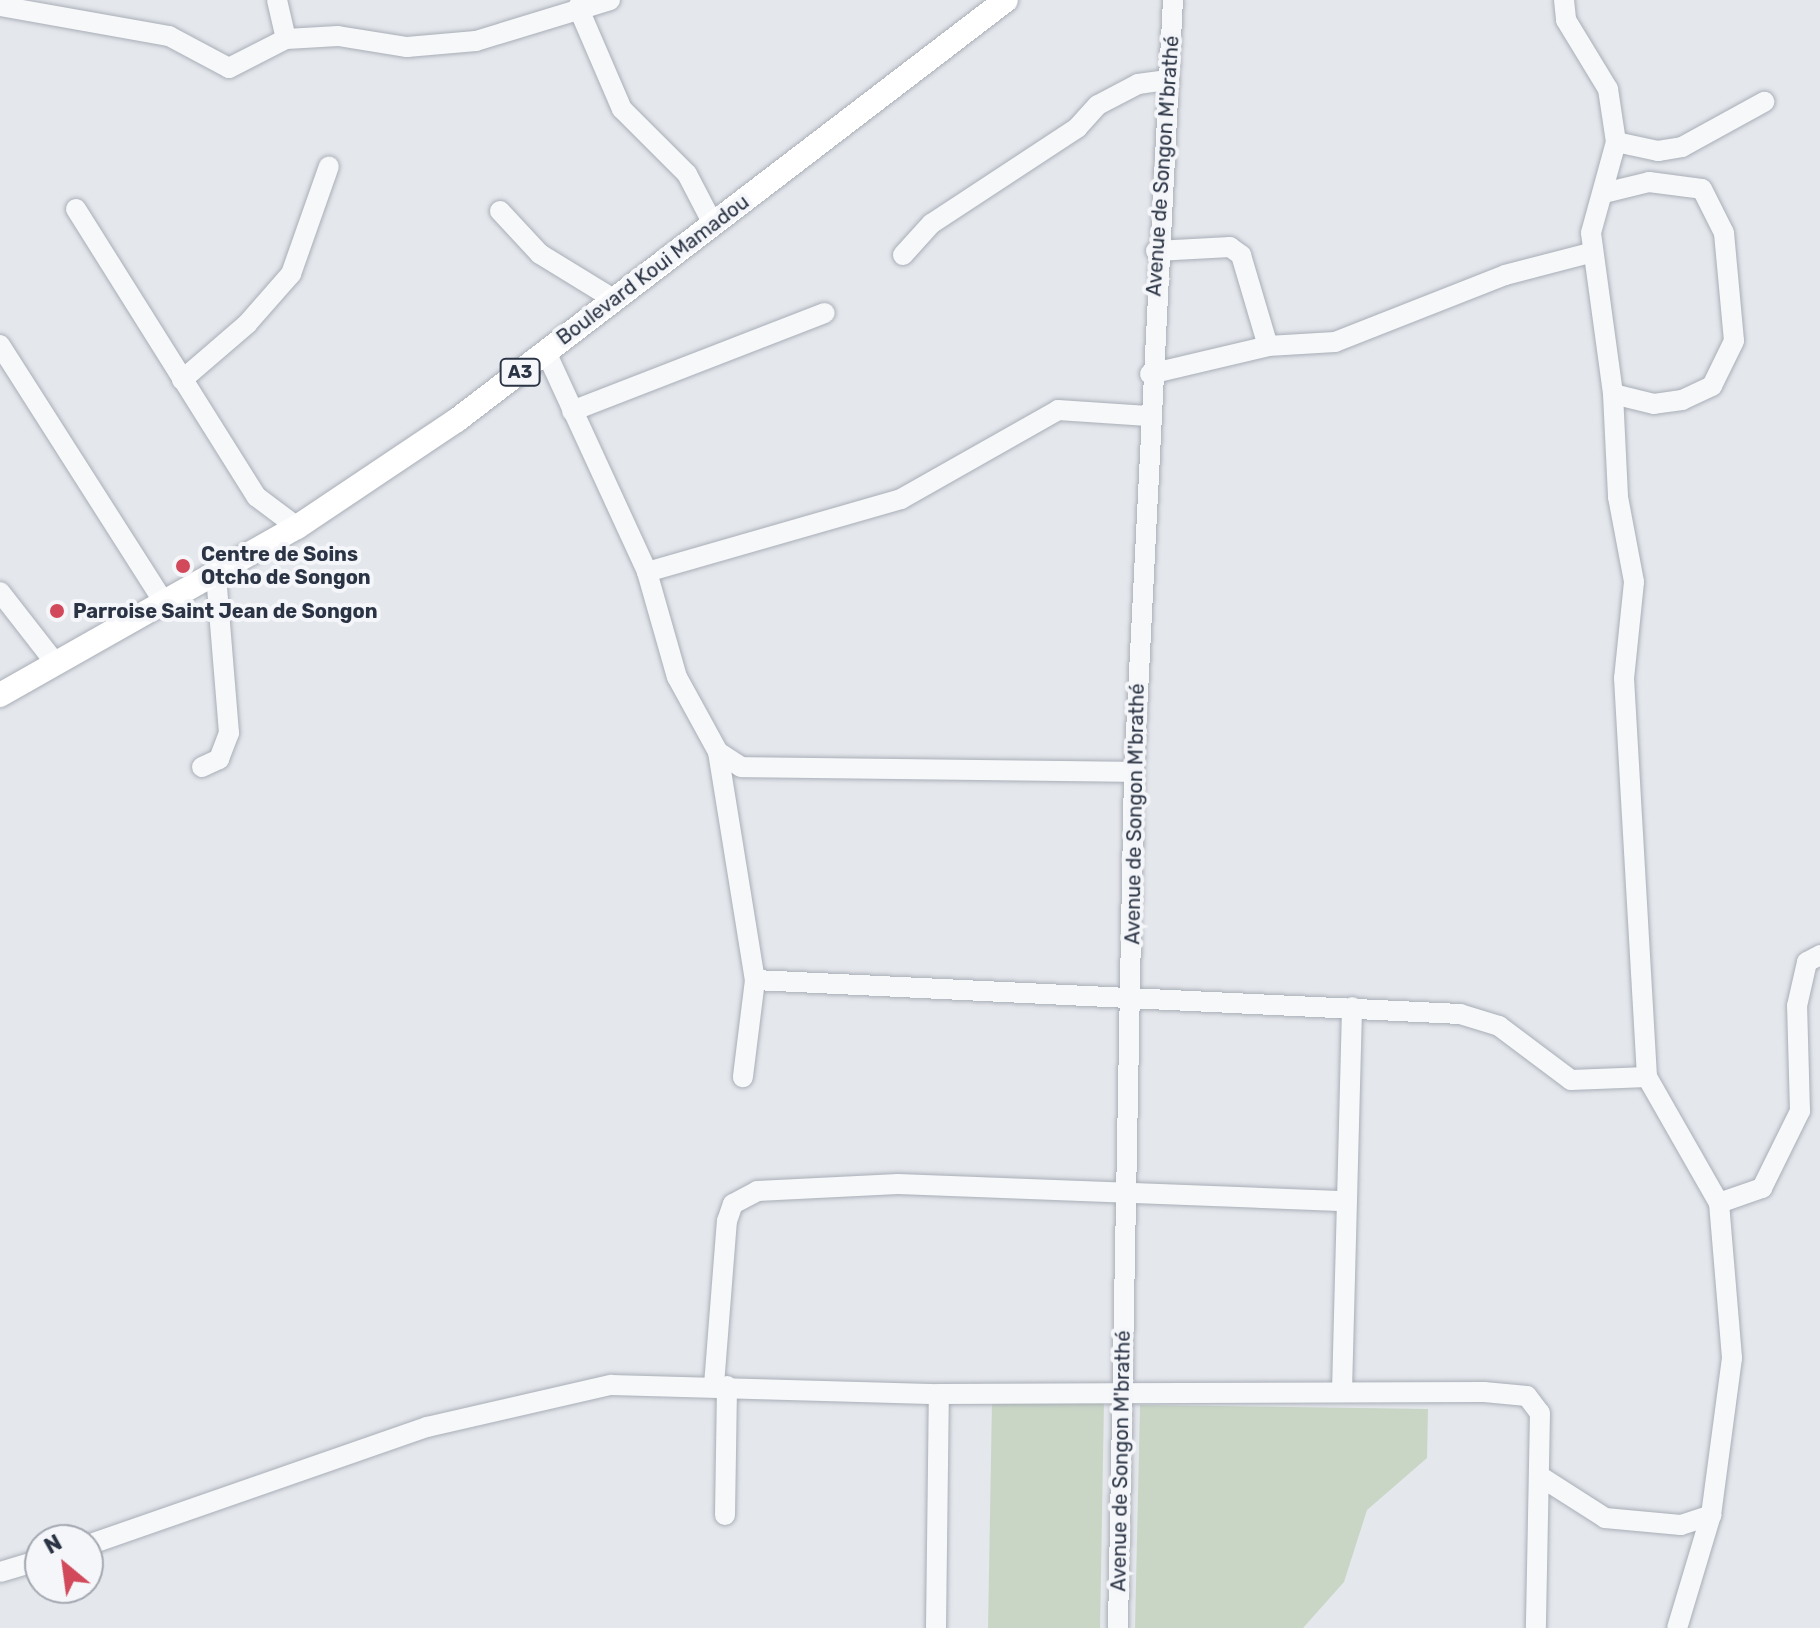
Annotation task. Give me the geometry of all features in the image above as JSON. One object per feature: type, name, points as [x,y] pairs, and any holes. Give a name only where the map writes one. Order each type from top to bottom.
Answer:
[{"type":"main road","name":"Boulevard Koui Mamadou","points":[[0,695],[297,527],[546,352],[1006,0]]},
{"type":"street","points":[[277,0],[286,39]]},
{"type":"street","name":"Avenue de Songon M'brathé","points":[[1118,1628],[1134,772],[1156,251],[1173,0]]},
{"type":"street","points":[[1564,0],[1566,20],[1608,89],[1616,142],[1604,193],[1592,219],[1593,252],[1613,394],[1618,497],[1634,582],[1624,678],[1647,1077],[1719,1203],[1732,1358],[1711,1515],[1677,1628]]},
{"type":"street","points":[[9,4],[169,36],[229,68],[286,39],[338,36],[397,47],[476,41],[593,3],[622,109],[687,174],[713,224]]},
{"type":"street","points":[[903,255],[931,224],[1077,128],[1098,105],[1138,84],[1168,80]]},
{"type":"street","points":[[1616,142],[1658,151],[1724,129],[1764,102]]},
{"type":"street","points":[[1649,182],[1658,151]]},
{"type":"street","points":[[182,380],[247,324],[291,274],[329,166]]},
{"type":"street","points":[[1604,193],[1649,182],[1702,189],[1724,233],[1734,341],[1712,386],[1682,400],[1654,404],[1613,394]]},
{"type":"street","points":[[76,209],[257,497],[297,527]]},
{"type":"street","points":[[500,211],[540,254],[615,300]]},
{"type":"street","points":[[1156,251],[1230,247],[1241,255],[1268,346]]},
{"type":"street","points":[[1150,374],[1268,346],[1335,342],[1505,275],[1593,252]]},
{"type":"street","points":[[572,411],[825,313]]},
{"type":"street","points":[[0,345],[165,604]]},
{"type":"street","points":[[546,352],[647,572],[677,677],[718,752],[755,980],[743,1077]]},
{"type":"street","points":[[647,572],[901,499],[1058,410],[1148,416]]},
{"type":"street","points":[[202,767],[219,759],[229,733],[216,574]]},
{"type":"street","points":[[0,592],[56,664]]},
{"type":"street","points":[[718,752],[741,767],[1134,772]]},
{"type":"street","points":[[1719,1203],[1762,1188],[1800,1111],[1797,1006],[1807,962],[1820,955]]},
{"type":"street","points":[[755,980],[1131,995],[1481,1017],[1571,1080],[1647,1077]]},
{"type":"street","points":[[1342,1391],[1352,1007]]},
{"type":"street","points":[[725,1515],[720,1386],[724,1240],[741,1196],[876,1185],[1127,1191],[1346,1201]]},
{"type":"street","points":[[104,1539],[427,1427],[611,1385],[939,1394],[1342,1391],[1527,1396],[1540,1413],[1536,1628]]},
{"type":"street","points":[[936,1628],[939,1394]]},
{"type":"street","points":[[1541,1477],[1605,1518],[1681,1525],[1711,1515]]},
{"type":"street","points":[[0,1572],[24,1565]]},
{"type":"green space","points":[[992,1401],[1104,1403],[1100,1628],[988,1628]]},
{"type":"green space","points":[[1140,1405],[1428,1409],[1427,1458],[1367,1510],[1344,1582],[1303,1628],[1135,1628]]},
{"type":"place","name":"Centre de Soins Otcho de Songon","points":[[183,566]]},
{"type":"place","name":"Parroise Saint Jean de Songon","points":[[57,611]]}]
